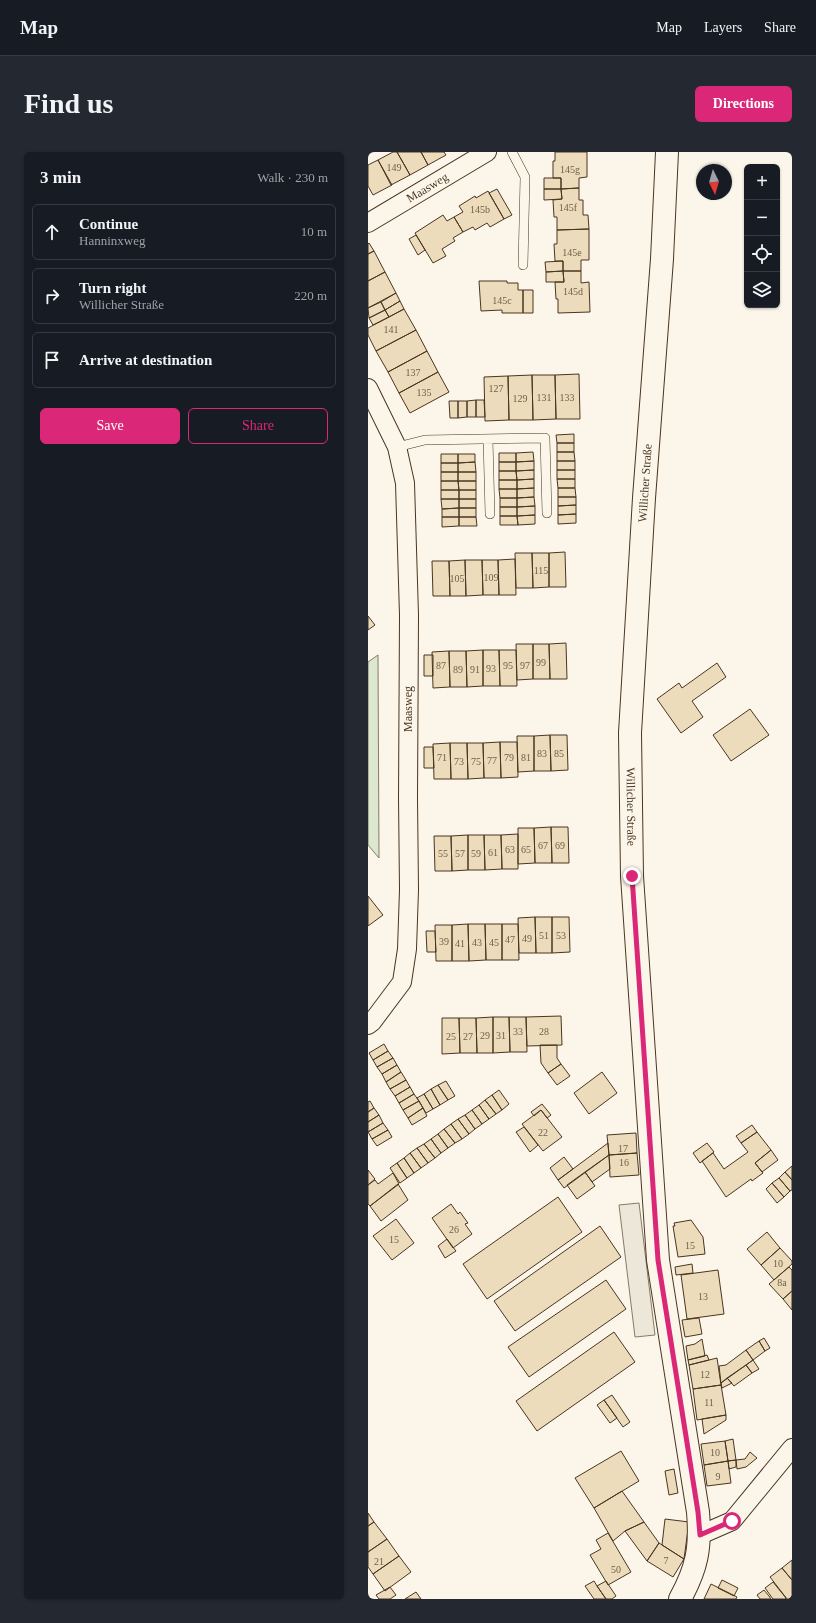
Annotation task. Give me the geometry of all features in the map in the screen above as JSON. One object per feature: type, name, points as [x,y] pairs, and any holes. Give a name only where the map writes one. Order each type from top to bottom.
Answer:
[{"type":"street","name":"Maasweg","points":[[368,223],[487,152]]},
{"type":"street","name":"Willicher Straße","points":[[667,152],[662,259],[644,498],[630,733],[632,876],[658,1260],[698,1512],[700,1535],[696,1563],[688,1584],[680,1599]]},
{"type":"street","name":"Maasweg","points":[[368,388],[397,447],[405,483],[409,615],[407,949],[402,982],[372,1022],[368,1024]]},
{"type":"street","points":[[700,1535],[732,1521],[792,1448]]},
{"type":"lane","points":[[512,152],[525,177],[523,265]]},
{"type":"lane","points":[[397,447],[425,440],[545,438],[547,513]]},
{"type":"lane","points":[[488,439],[490,514]]},
{"type":"green space","points":[[378,655],[379,858],[368,845],[368,662]]},
{"type":"shaded area","points":[[639,1203],[655,1335],[635,1337],[619,1205]]},
{"type":"building","points":[[393,152],[397,152],[410,175],[391,185],[378,160]]},
{"type":"building","points":[[397,152],[421,152],[428,165],[410,175]]},
{"type":"building","points":[[421,152],[444,152],[446,155],[428,165]]},
{"type":"building","points":[[555,152],[587,152],[587,177],[579,178],[579,188],[561,189],[561,178],[553,178],[553,161],[555,161]]},
{"type":"building","points":[[378,160],[392,185],[373,195],[368,186],[368,165]]},
{"type":"building","points":[[544,178],[561,178],[561,189],[544,189]]},
{"type":"building","points":[[579,188],[579,200],[583,200],[583,215],[588,215],[589,229],[557,230],[557,217],[554,217],[553,200],[562,199],[561,189]]},
{"type":"building","points":[[497,189],[512,215],[504,219],[489,193]]},
{"type":"building","points":[[544,189],[561,189],[562,199],[544,200]]},
{"type":"building","points":[[488,191],[504,219],[490,227],[487,223],[475,230],[473,227],[463,232],[454,217],[463,212],[459,206],[475,196],[476,198]]},
{"type":"building","points":[[443,215],[447,221],[454,217],[463,232],[453,238],[455,241],[442,249],[446,256],[433,263],[415,233]]},
{"type":"building","points":[[589,229],[589,260],[581,260],[581,271],[563,271],[563,261],[555,261],[554,244],[557,244],[557,230]]},
{"type":"building","points":[[416,235],[425,250],[418,255],[409,239]]},
{"type":"building","points":[[369,243],[374,251],[368,254],[368,244]]},
{"type":"building","points":[[374,251],[385,272],[368,281],[368,254]]},
{"type":"building","points":[[563,261],[563,271],[546,272],[545,262]]},
{"type":"building","points":[[563,271],[581,271],[581,283],[589,282],[590,312],[558,313],[558,299],[556,299],[555,282],[564,282]]},
{"type":"building","points":[[563,271],[564,282],[546,282],[546,272]]},
{"type":"building","points":[[385,272],[396,293],[368,308],[368,281]]},
{"type":"building","points":[[479,281],[507,281],[507,283],[518,283],[518,290],[523,290],[523,313],[502,313],[502,310],[481,311]]},
{"type":"building","points":[[523,290],[533,290],[533,313],[523,313]]},
{"type":"building","points":[[396,293],[400,301],[385,310],[381,302]]},
{"type":"building","points":[[400,301],[404,309],[389,317],[385,310]]},
{"type":"building","points":[[381,302],[385,310],[369,318],[368,308]]},
{"type":"building","points":[[404,309],[416,330],[376,351],[368,335],[368,328]]},
{"type":"building","points":[[385,310],[389,317],[373,325],[369,318]]},
{"type":"building","points":[[416,330],[427,351],[388,372],[376,351]]},
{"type":"building","points":[[427,351],[438,372],[399,393],[388,372]]},
{"type":"building","points":[[438,372],[449,392],[410,413],[399,393]]},
{"type":"building","points":[[579,374],[580,419],[556,419],[555,375]]},
{"type":"building","points":[[532,375],[533,420],[509,420],[508,376]]},
{"type":"building","points":[[532,375],[555,375],[556,419],[533,420]]},
{"type":"building","points":[[508,376],[509,420],[485,421],[484,377]]},
{"type":"building","points":[[476,400],[484,400],[485,417],[476,417]]},
{"type":"building","points":[[476,400],[476,417],[467,417],[467,401]]},
{"type":"building","points":[[449,401],[458,401],[458,418],[450,418]]},
{"type":"building","points":[[458,401],[467,401],[467,417],[458,418]]},
{"type":"building","points":[[574,434],[574,443],[557,443],[556,435]]},
{"type":"building","points":[[557,443],[574,443],[574,452],[557,452]]},
{"type":"building","points":[[533,452],[534,461],[516,462],[516,453]]},
{"type":"building","points":[[557,452],[574,452],[575,461],[557,461]]},
{"type":"building","points":[[499,453],[516,453],[516,462],[499,462]]},
{"type":"building","points":[[441,454],[458,454],[458,463],[441,463]]},
{"type":"building","points":[[458,454],[475,454],[475,462],[458,463]]},
{"type":"building","points":[[534,461],[534,470],[516,471],[516,462]]},
{"type":"building","points":[[557,461],[575,461],[575,470],[557,470]]},
{"type":"building","points":[[475,462],[476,472],[458,472],[458,463]]},
{"type":"building","points":[[499,462],[516,462],[516,471],[499,471]]},
{"type":"building","points":[[441,463],[458,463],[458,472],[441,472]]},
{"type":"building","points":[[534,470],[534,479],[517,480],[516,471]]},
{"type":"building","points":[[557,470],[575,470],[575,479],[557,479]]},
{"type":"building","points":[[499,471],[516,471],[517,480],[499,480]]},
{"type":"building","points":[[441,472],[458,472],[458,481],[441,481]]},
{"type":"building","points":[[458,472],[476,472],[476,481],[458,481]]},
{"type":"building","points":[[534,479],[534,488],[517,489],[517,480]]},
{"type":"building","points":[[557,479],[575,479],[575,488],[558,488]]},
{"type":"building","points":[[499,480],[517,480],[517,489],[499,489]]},
{"type":"building","points":[[441,481],[458,481],[459,490],[441,490]]},
{"type":"building","points":[[458,481],[476,481],[476,490],[459,490]]},
{"type":"building","points":[[534,488],[534,497],[517,498],[517,489]]},
{"type":"building","points":[[558,488],[575,488],[576,497],[558,497]]},
{"type":"building","points":[[499,489],[517,489],[517,498],[500,498]]},
{"type":"building","points":[[441,490],[459,490],[459,499],[441,499]]},
{"type":"building","points":[[459,490],[476,490],[476,499],[459,499]]},
{"type":"building","points":[[534,497],[535,506],[517,507],[517,498]]},
{"type":"building","points":[[558,497],[576,497],[576,505],[558,506]]},
{"type":"building","points":[[500,498],[517,498],[517,507],[500,507]]},
{"type":"building","points":[[441,499],[459,499],[459,508],[442,509]]},
{"type":"building","points":[[459,499],[476,499],[476,508],[459,508]]},
{"type":"building","points":[[576,505],[576,514],[558,515],[558,506]]},
{"type":"building","points":[[535,506],[535,515],[517,516],[517,507]]},
{"type":"building","points":[[500,507],[517,507],[517,516],[500,516]]},
{"type":"building","points":[[459,508],[459,517],[442,517],[442,509]]},
{"type":"building","points":[[459,508],[476,508],[476,517],[459,517]]},
{"type":"building","points":[[576,514],[576,523],[558,524],[558,515]]},
{"type":"building","points":[[535,515],[535,524],[518,525],[517,516]]},
{"type":"building","points":[[500,516],[517,516],[518,525],[500,525]]},
{"type":"building","points":[[442,517],[459,517],[459,526],[442,527]]},
{"type":"building","points":[[459,517],[476,517],[477,526],[459,526]]},
{"type":"building","points":[[565,552],[566,587],[549,587],[549,553]]},
{"type":"building","points":[[515,553],[532,553],[533,588],[516,588]]},
{"type":"building","points":[[532,553],[549,553],[549,587],[533,588]]},
{"type":"building","points":[[515,559],[516,595],[499,595],[498,560]]},
{"type":"building","points":[[465,560],[466,596],[450,596],[449,561]]},
{"type":"building","points":[[465,560],[482,560],[483,595],[466,596]]},
{"type":"building","points":[[482,560],[498,560],[499,595],[483,595]]},
{"type":"building","points":[[432,561],[449,561],[450,596],[433,596]]},
{"type":"building","points":[[368,616],[375,625],[368,630]]},
{"type":"building","points":[[566,643],[567,679],[550,679],[549,644]]},
{"type":"building","points":[[516,644],[533,644],[533,679],[517,680]]},
{"type":"building","points":[[533,644],[549,644],[550,679],[533,679]]},
{"type":"building","points":[[483,650],[483,686],[467,687],[466,651]]},
{"type":"building","points":[[483,650],[499,650],[500,686],[483,686]]},
{"type":"building","points":[[499,650],[516,650],[517,686],[500,686]]},
{"type":"building","points":[[449,651],[450,687],[433,688],[432,652]]},
{"type":"building","points":[[449,651],[466,651],[467,687],[450,687]]},
{"type":"building","points":[[424,655],[433,655],[433,676],[424,676]]},
{"type":"building","points":[[717,663],[726,677],[692,701],[703,717],[681,733],[657,699],[679,683],[682,688]]},
{"type":"building","points":[[750,709],[769,735],[731,761],[713,735]]},
{"type":"building","points":[[550,735],[551,771],[534,771],[534,736]]},
{"type":"building","points":[[550,735],[567,735],[568,770],[551,771]]},
{"type":"building","points":[[517,736],[534,736],[534,771],[518,772]]},
{"type":"building","points":[[500,742],[501,778],[484,778],[483,743]]},
{"type":"building","points":[[500,742],[517,742],[518,777],[501,778]]},
{"type":"building","points":[[450,743],[451,779],[434,779],[433,744]]},
{"type":"building","points":[[450,743],[467,743],[468,779],[451,779]]},
{"type":"building","points":[[467,743],[483,743],[484,778],[468,779]]},
{"type":"building","points":[[424,747],[433,747],[434,768],[424,768]]},
{"type":"building","points":[[551,827],[552,863],[535,863],[534,828]]},
{"type":"building","points":[[551,827],[568,827],[569,863],[552,863]]},
{"type":"building","points":[[518,828],[534,828],[535,863],[518,864]]},
{"type":"building","points":[[518,834],[518,869],[502,869],[501,835]]},
{"type":"building","points":[[468,835],[468,870],[452,871],[451,836]]},
{"type":"building","points":[[468,835],[484,835],[485,870],[468,870]]},
{"type":"building","points":[[484,835],[501,835],[502,869],[485,870]]},
{"type":"building","points":[[434,836],[451,836],[452,871],[435,871]]},
{"type":"building","points":[[368,896],[383,915],[368,926]]},
{"type":"building","points":[[535,917],[536,953],[519,953],[518,918]]},
{"type":"building","points":[[535,917],[552,917],[552,953],[536,953]]},
{"type":"building","points":[[552,917],[569,917],[570,952],[552,953]]},
{"type":"building","points":[[468,924],[469,961],[452,961],[452,925]]},
{"type":"building","points":[[468,924],[485,924],[486,960],[469,961]]},
{"type":"building","points":[[485,924],[502,924],[502,960],[486,960]]},
{"type":"building","points":[[502,924],[518,924],[519,960],[502,960]]},
{"type":"building","points":[[435,925],[452,925],[452,961],[436,961]]},
{"type":"building","points":[[426,931],[435,931],[436,952],[427,952]]},
{"type":"building","points":[[561,1016],[562,1045],[527,1046],[526,1017]]},
{"type":"building","points":[[493,1017],[493,1053],[477,1053],[476,1018]]},
{"type":"building","points":[[493,1017],[509,1017],[510,1052],[493,1053]]},
{"type":"building","points":[[509,1017],[526,1017],[527,1052],[510,1052]]},
{"type":"building","points":[[442,1018],[459,1018],[460,1053],[442,1054]]},
{"type":"building","points":[[459,1018],[476,1018],[477,1053],[460,1053]]},
{"type":"building","points":[[384,1044],[388,1051],[373,1060],[369,1053]]},
{"type":"building","points":[[540,1045],[557,1045],[557,1058],[561,1064],[548,1073],[541,1063]]},
{"type":"building","points":[[388,1051],[393,1058],[377,1067],[373,1060]]},
{"type":"building","points":[[393,1058],[397,1065],[382,1074],[377,1067]]},
{"type":"building","points":[[561,1064],[570,1076],[557,1085],[548,1073]]},
{"type":"building","points":[[397,1065],[401,1072],[386,1082],[382,1074]]},
{"type":"building","points":[[401,1072],[406,1080],[390,1089],[386,1082]]},
{"type":"building","points":[[602,1072],[617,1093],[589,1114],[574,1093]]},
{"type":"building","points":[[406,1080],[410,1087],[395,1096],[390,1089]]},
{"type":"building","points":[[446,1081],[455,1096],[448,1100],[438,1085]]},
{"type":"building","points":[[438,1085],[448,1100],[440,1105],[431,1089]]},
{"type":"building","points":[[410,1087],[414,1094],[399,1103],[395,1096]]},
{"type":"building","points":[[431,1089],[440,1105],[433,1109],[424,1094]]},
{"type":"building","points":[[499,1090],[509,1104],[502,1110],[492,1095]]},
{"type":"building","points":[[414,1094],[419,1101],[403,1110],[399,1103]]},
{"type":"building","points":[[424,1094],[433,1109],[426,1113],[417,1098]]},
{"type":"building","points":[[492,1095],[502,1110],[496,1114],[485,1100]]},
{"type":"building","points":[[485,1100],[496,1114],[489,1119],[479,1105]]},
{"type":"building","points":[[370,1101],[374,1108],[368,1112],[368,1102]]},
{"type":"building","points":[[419,1101],[423,1108],[408,1118],[403,1110]]},
{"type":"building","points":[[542,1104],[551,1115],[547,1118],[541,1110],[534,1116],[531,1112]]},
{"type":"building","points":[[479,1105],[489,1119],[482,1124],[472,1110]]},
{"type":"building","points":[[374,1108],[379,1115],[368,1122],[368,1112]]},
{"type":"building","points":[[423,1108],[427,1116],[412,1125],[408,1118]]},
{"type":"building","points":[[472,1110],[482,1124],[475,1129],[465,1115]]},
{"type":"building","points":[[541,1110],[562,1137],[543,1151],[522,1124]]},
{"type":"building","points":[[379,1115],[383,1123],[368,1132],[368,1122]]},
{"type":"building","points":[[465,1115],[475,1129],[469,1134],[458,1119]]},
{"type":"building","points":[[458,1119],[469,1134],[462,1139],[451,1124]]},
{"type":"building","points":[[383,1123],[388,1130],[372,1139],[368,1132]]},
{"type":"building","points":[[451,1124],[462,1139],[455,1143],[444,1129]]},
{"type":"building","points":[[752,1125],[757,1132],[741,1143],[736,1136]]},
{"type":"building","points":[[524,1127],[538,1145],[530,1152],[516,1132]]},
{"type":"building","points":[[444,1129],[455,1143],[448,1148],[438,1134]]},
{"type":"building","points":[[388,1130],[392,1137],[377,1146],[372,1139]]},
{"type":"building","points":[[757,1132],[771,1150],[755,1163],[763,1173],[752,1181],[751,1179],[726,1197],[702,1161],[713,1153],[724,1169],[748,1152],[741,1143]]},
{"type":"building","points":[[636,1133],[637,1153],[609,1155],[607,1135]]},
{"type":"building","points":[[438,1134],[448,1148],[441,1153],[431,1139]]},
{"type":"building","points":[[431,1139],[441,1153],[435,1158],[424,1144]]},
{"type":"building","points":[[608,1143],[609,1155],[564,1188],[558,1180]]},
{"type":"building","points":[[707,1143],[714,1152],[700,1163],[693,1153]]},
{"type":"building","points":[[424,1144],[435,1158],[428,1163],[417,1148]]},
{"type":"building","points":[[417,1148],[428,1163],[421,1168],[410,1153]]},
{"type":"building","points":[[771,1150],[778,1160],[762,1172],[755,1163]]},
{"type":"building","points":[[410,1153],[421,1168],[414,1173],[404,1158]]},
{"type":"building","points":[[637,1153],[639,1175],[610,1177],[609,1155]]},
{"type":"building","points":[[609,1155],[610,1169],[592,1182],[585,1172]]},
{"type":"building","points":[[564,1157],[573,1169],[558,1180],[550,1168]]},
{"type":"building","points":[[404,1158],[414,1173],[407,1178],[397,1163]]},
{"type":"building","points":[[397,1163],[407,1178],[400,1183],[390,1168]]},
{"type":"building","points":[[792,1166],[792,1180],[785,1172]]},
{"type":"building","points":[[368,1170],[375,1179],[368,1185]]},
{"type":"building","points":[[585,1172],[595,1186],[577,1199],[567,1185]]},
{"type":"building","points":[[785,1172],[792,1180],[792,1190],[790,1191],[779,1178]]},
{"type":"building","points":[[393,1173],[399,1184],[370,1206],[368,1204],[368,1185],[375,1180],[378,1184]]},
{"type":"building","points":[[779,1178],[790,1191],[784,1197],[772,1183]]},
{"type":"building","points":[[772,1183],[784,1197],[777,1203],[766,1189]]},
{"type":"building","points":[[398,1184],[408,1200],[381,1221],[370,1206]]},
{"type":"building","points":[[558,1197],[582,1232],[487,1299],[463,1264]]},
{"type":"building","points":[[451,1204],[458,1214],[460,1212],[468,1223],[465,1224],[472,1234],[453,1248],[432,1218]]},
{"type":"building","points":[[396,1219],[414,1243],[392,1260],[373,1236]]},
{"type":"building","points":[[691,1220],[703,1237],[705,1254],[678,1257],[673,1226],[675,1226],[674,1223]]},
{"type":"building","points":[[600,1226],[621,1257],[515,1331],[494,1301]]},
{"type":"building","points":[[767,1232],[780,1248],[761,1265],[747,1249]]},
{"type":"building","points":[[447,1239],[456,1251],[445,1258],[438,1246]]},
{"type":"building","points":[[780,1248],[792,1261],[792,1264],[774,1280],[761,1265]]},
{"type":"building","points":[[692,1264],[693,1273],[676,1275],[675,1267]]},
{"type":"building","points":[[789,1267],[792,1270],[792,1291],[783,1299],[769,1284]]},
{"type":"building","points":[[718,1270],[724,1314],[687,1319],[681,1275]]},
{"type":"building","points":[[606,1280],[626,1309],[529,1377],[508,1347]]},
{"type":"building","points":[[792,1291],[792,1310],[783,1299]]},
{"type":"building","points":[[699,1318],[702,1334],[685,1337],[682,1320]]},
{"type":"building","points":[[614,1332],[635,1362],[537,1431],[516,1401]]},
{"type":"building","points":[[764,1338],[770,1348],[765,1351],[759,1341]]},
{"type":"building","points":[[702,1339],[705,1356],[688,1360],[686,1346],[695,1344]]},
{"type":"building","points":[[759,1341],[765,1351],[753,1360],[746,1350]]},
{"type":"building","points":[[746,1350],[753,1360],[721,1383],[719,1366],[726,1365]]},
{"type":"building","points":[[707,1355],[709,1360],[689,1365],[688,1360]]},
{"type":"building","points":[[717,1358],[721,1385],[693,1389],[689,1365]]},
{"type":"building","points":[[753,1360],[759,1369],[752,1373],[746,1365]]},
{"type":"building","points":[[746,1365],[752,1373],[734,1386],[727,1378]]},
{"type":"building","points":[[727,1378],[732,1383],[722,1388],[721,1383]]},
{"type":"building","points":[[721,1385],[726,1415],[697,1420],[693,1389]]},
{"type":"building","points":[[612,1395],[630,1422],[623,1427],[604,1400]]},
{"type":"building","points":[[604,1400],[617,1418],[610,1423],[597,1405]]},
{"type":"building","points":[[726,1415],[726,1420],[704,1434],[702,1419]]},
{"type":"building","points":[[733,1439],[736,1460],[728,1461],[725,1441]]},
{"type":"building","points":[[725,1441],[728,1461],[704,1465],[701,1444]]},
{"type":"building","points":[[621,1451],[639,1481],[594,1508],[575,1478]]},
{"type":"building","points":[[750,1452],[757,1458],[746,1467],[737,1469],[736,1460],[745,1459]]},
{"type":"building","points":[[736,1460],[736,1467],[729,1469],[728,1461]]},
{"type":"building","points":[[728,1461],[731,1483],[707,1486],[704,1465]]},
{"type":"building","points":[[674,1469],[678,1493],[669,1495],[665,1471]]},
{"type":"building","points":[[622,1491],[644,1522],[625,1531],[613,1541],[594,1508]]},
{"type":"building","points":[[368,1513],[374,1522],[368,1526]]},
{"type":"building","points":[[665,1519],[689,1522],[684,1559],[662,1545]]},
{"type":"building","points":[[374,1522],[387,1539],[368,1552],[368,1526]]},
{"type":"building","points":[[644,1522],[659,1543],[647,1561],[625,1531]]},
{"type":"building","points":[[608,1533],[631,1572],[608,1585],[590,1555],[601,1549],[596,1540]]},
{"type":"building","points":[[387,1539],[399,1556],[373,1574],[368,1567],[368,1552]]},
{"type":"building","points":[[659,1543],[684,1559],[673,1577],[647,1561]]},
{"type":"building","points":[[399,1556],[411,1572],[385,1591],[373,1574]]},
{"type":"building","points":[[792,1560],[792,1580],[782,1568]]},
{"type":"building","points":[[782,1568],[792,1580],[792,1597],[789,1599],[787,1599],[770,1577]]},
{"type":"building","points":[[722,1580],[738,1588],[734,1596],[718,1588]]},
{"type":"building","points":[[594,1581],[606,1599],[594,1599],[585,1586]]},
{"type":"building","points":[[606,1581],[616,1596],[612,1599],[606,1599],[597,1586]]},
{"type":"building","points":[[773,1582],[786,1598],[785,1599],[773,1599],[765,1588]]},
{"type":"building","points":[[711,1584],[737,1597],[736,1599],[704,1599]]},
{"type":"building","points":[[390,1587],[396,1595],[390,1599],[379,1599],[376,1595]]},
{"type":"building","points":[[764,1590],[771,1599],[760,1599],[757,1595]]},
{"type":"building","points":[[416,1592],[421,1599],[405,1599]]},
{"type":"route","points":[[632,876],[658,1260],[698,1512],[700,1535],[732,1521]]}]
